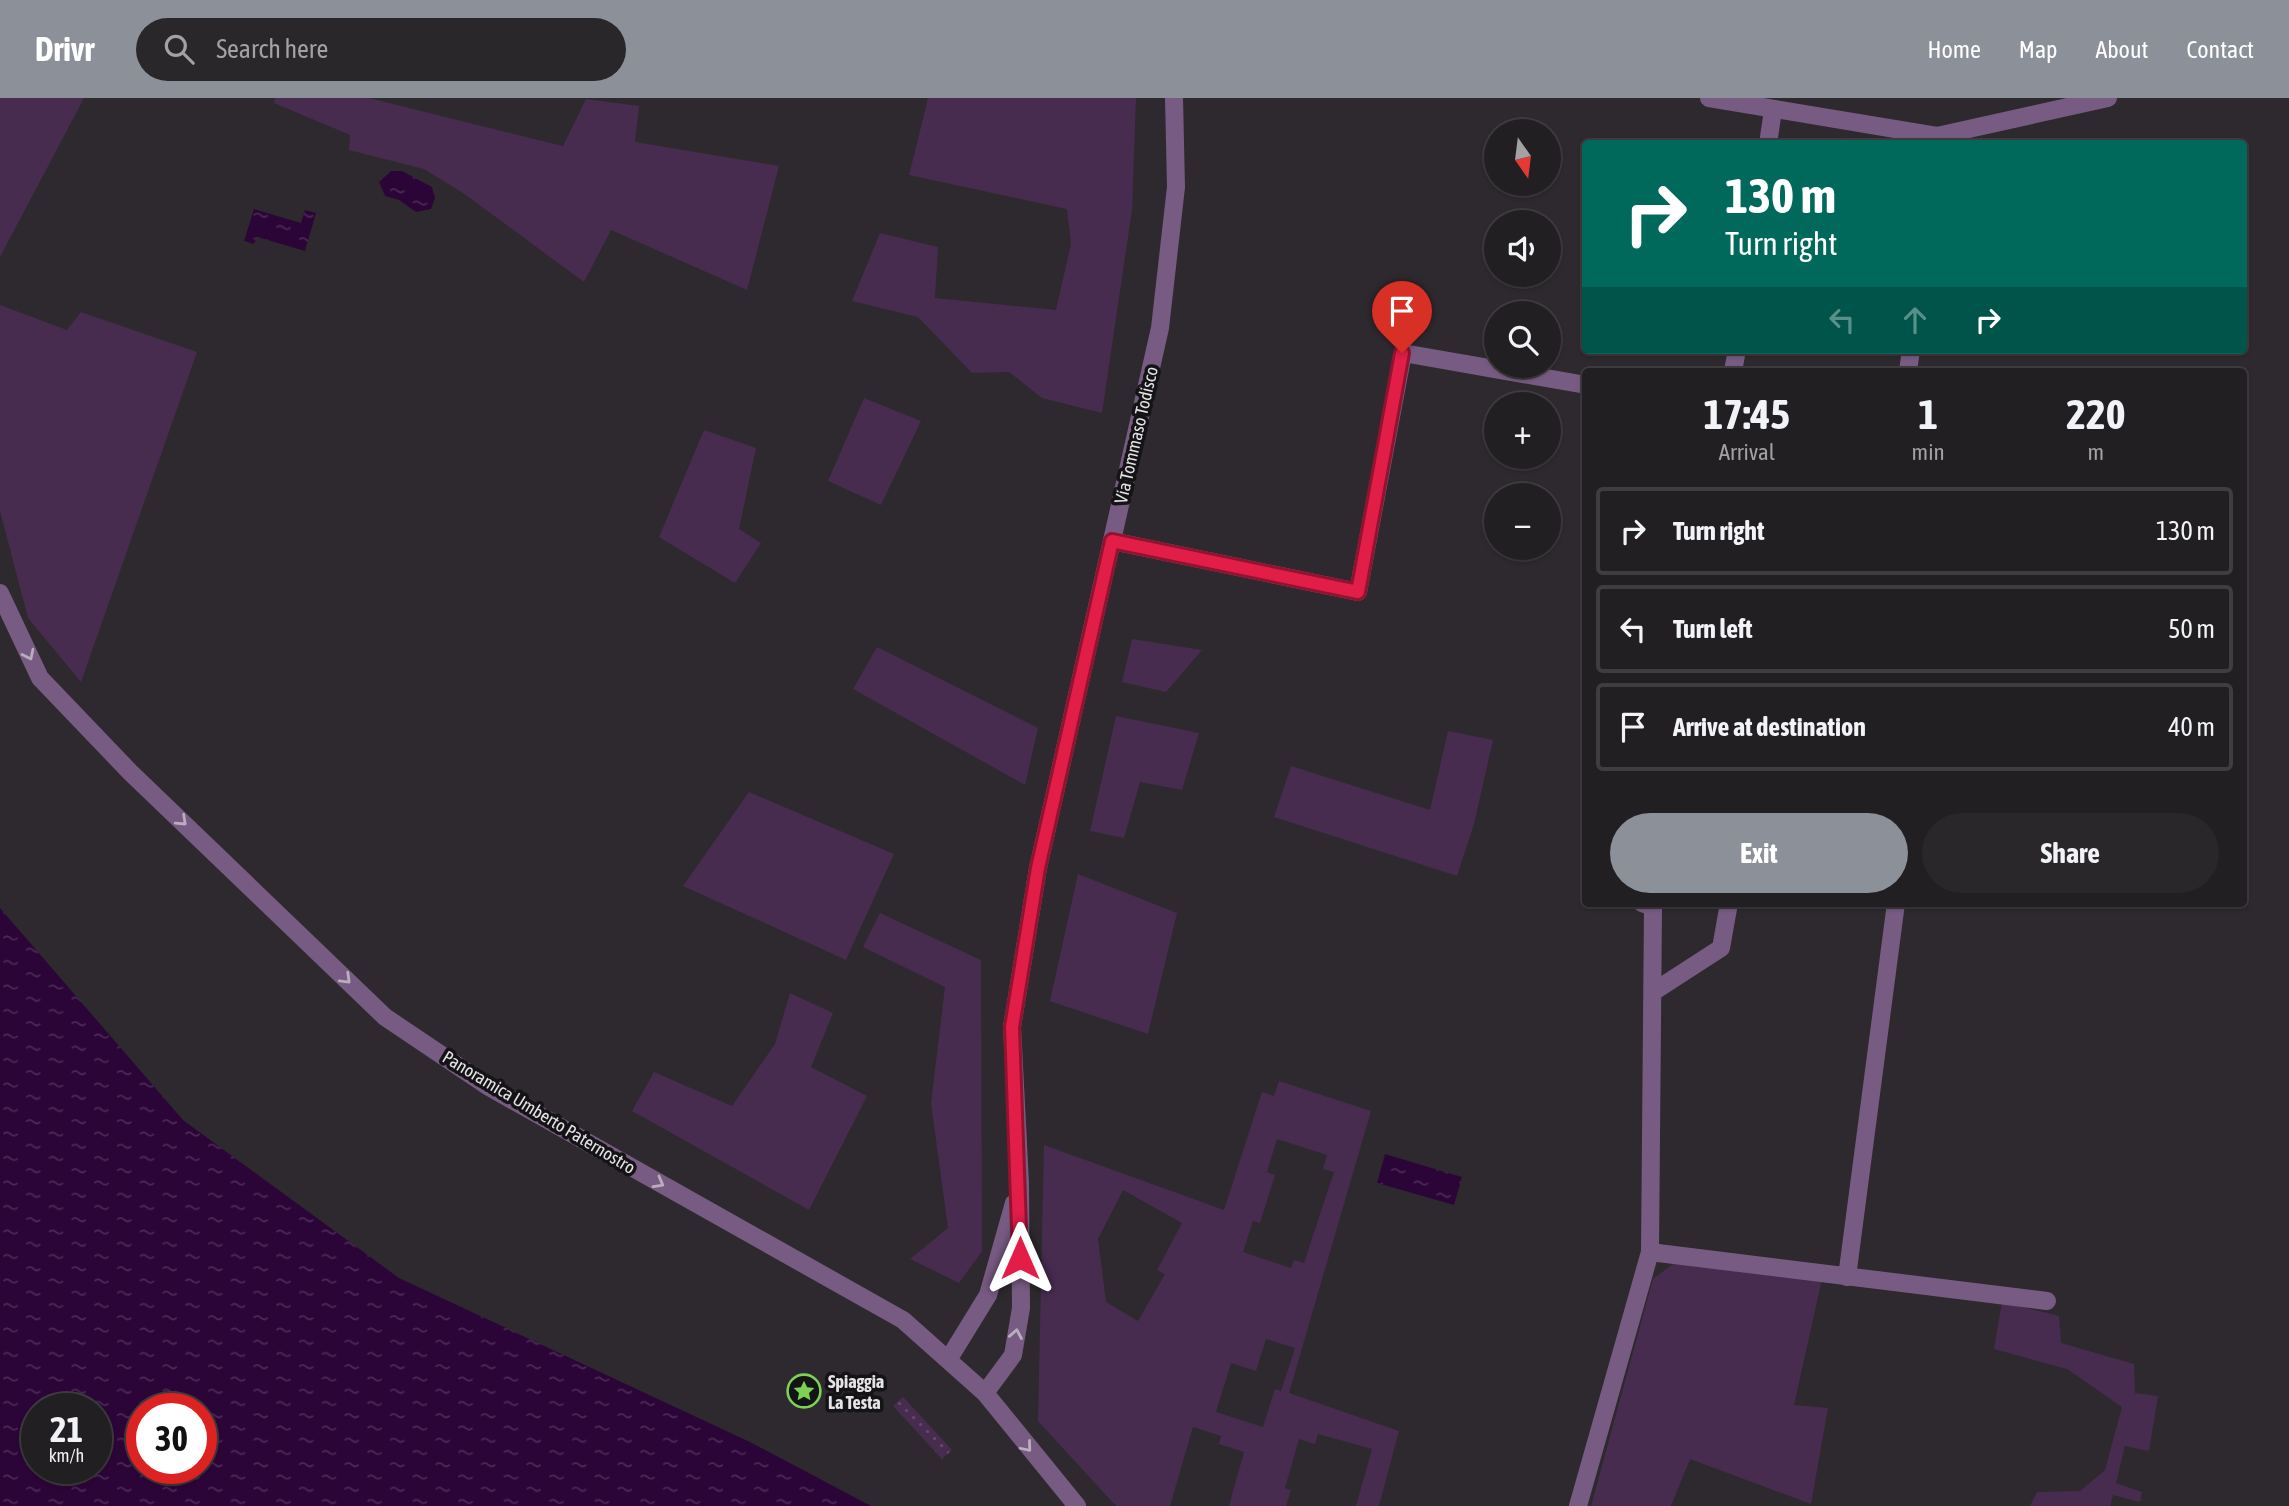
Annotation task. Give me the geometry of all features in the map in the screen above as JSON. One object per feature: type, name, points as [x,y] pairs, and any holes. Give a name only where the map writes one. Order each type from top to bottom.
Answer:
[{"type":"street","name":"Via Tommaso Todisco","points":[[985,1393],[1013,1355],[1021,1308],[1020,1183],[1012,1027],[1038,868],[1160,328],[1176,187],[1174,98]]},
{"type":"street","points":[[1709,98],[1936,140],[2108,98]]},
{"type":"street","points":[[1769,140],[1773,110]]},
{"type":"street","points":[[1112,541],[1358,592],[1402,353],[1582,384]]},
{"type":"street","name":"Panoramica Umberto Paternostro","points":[[0,593],[40,678],[130,772],[385,1017],[489,1087],[903,1320],[985,1393],[1077,1506]]},
{"type":"street","points":[[1578,1506],[1650,1252],[1653,907]]},
{"type":"street","points":[[1653,992],[1721,948],[1727,907]]},
{"type":"street","points":[[1847,1277],[1895,907]]},
{"type":"street","name":"Via Tommaso Todisco","points":[[948,1360],[988,1295],[1020,1183]]},
{"type":"street","points":[[1650,1252],[2047,1301]]},
{"type":"shaded area","points":[[0,98],[84,98],[0,257]]},
{"type":"shaded area","points":[[275,98],[369,98],[563,146],[586,99],[639,106],[635,142],[779,166],[747,290],[611,230],[584,282],[463,193],[424,169],[349,150],[350,135],[274,103]]},
{"type":"shaded area","points":[[928,98],[1136,98],[1132,210],[1102,413],[1042,398],[1009,372],[972,373],[918,317],[852,301],[880,233],[938,247],[935,298],[1056,310],[1071,244],[1067,209],[909,175]]},
{"type":"shaded area","points":[[0,305],[67,330],[81,312],[197,352],[81,682],[28,618],[0,511]]},
{"type":"shaded area","points":[[864,398],[921,421],[881,505],[828,481]]},
{"type":"shaded area","points":[[704,430],[756,448],[739,529],[761,543],[735,583],[659,537]]},
{"type":"shaded area","points":[[1132,639],[1202,650],[1166,692],[1122,682]]},
{"type":"shaded area","points":[[877,647],[1038,728],[1025,785],[853,689]]},
{"type":"shaded area","points":[[1116,716],[1199,733],[1182,790],[1140,782],[1124,838],[1090,831]]},
{"type":"shaded area","points":[[1448,731],[1493,740],[1474,824],[1457,876],[1274,817],[1291,766],[1430,810]]},
{"type":"shaded area","points":[[749,792],[894,854],[846,960],[683,886]]},
{"type":"shaded area","points":[[1078,874],[1177,913],[1148,1034],[1050,1001]]},
{"type":"shaded area","points":[[880,913],[981,960],[982,1251],[959,1283],[910,1259],[948,1228],[931,1103],[945,987],[863,947]]},
{"type":"shaded area","points":[[790,993],[833,1013],[811,1067],[867,1096],[809,1210],[632,1111],[654,1072],[732,1106],[775,1044]]},
{"type":"shaded area","points":[[1279,1081],[1371,1111],[1289,1393],[1399,1431],[1379,1506],[1356,1506],[1372,1449],[1318,1434],[1315,1444],[1299,1439],[1285,1488],[1291,1490],[1286,1506],[1229,1506],[1244,1452],[1219,1444],[1221,1436],[1193,1427],[1170,1506],[1116,1506],[1038,1421],[1044,1145],[1224,1210],[1262,1092],[1274,1096]],"holes":[[[1277,1139],[1327,1155],[1323,1169],[1334,1172],[1304,1263],[1294,1260],[1291,1268],[1243,1252],[1253,1221],[1260,1223],[1275,1175],[1267,1172]],[[1123,1190],[1182,1223],[1157,1270],[1165,1274],[1138,1321],[1106,1302],[1098,1239]],[[1266,1339],[1295,1348],[1281,1391],[1275,1389],[1263,1427],[1216,1412],[1231,1363],[1256,1371]]]},
{"type":"shaded area","points":[[1678,1260],[1822,1279],[1794,1405],[1828,1408],[1811,1504],[1690,1459],[1671,1506],[1591,1506],[1653,1279]]},
{"type":"shaded area","points":[[2002,1302],[2059,1316],[2061,1343],[2134,1364],[2135,1393],[2158,1396],[2149,1451],[2125,1446],[2116,1483],[2142,1492],[2140,1502],[2113,1495],[2110,1506],[2030,1506],[2037,1492],[2080,1491],[2105,1470],[2122,1407],[2067,1369],[1994,1349]]},
{"type":"shaded area","points":[[903,1397],[952,1450],[942,1459],[893,1406]]},
{"type":"water","points":[[391,171],[402,171],[432,187],[435,198],[431,209],[416,212],[399,200],[385,196],[379,182]]},
{"type":"water","points":[[254,209],[301,223],[305,210],[316,213],[305,251],[257,237],[254,244],[244,241]]},
{"type":"water","points":[[0,908],[183,1120],[399,1278],[750,1442],[871,1506],[0,1506]]},
{"type":"water","points":[[1385,1154],[1462,1177],[1454,1205],[1377,1183]]},
{"type":"place","name":"Spiaggia La Testa","points":[[804,1391]]},
{"type":"route","points":[[1020,1258],[1020,1183],[1012,1027],[1038,868],[1112,541],[1358,592],[1402,353]]}]
